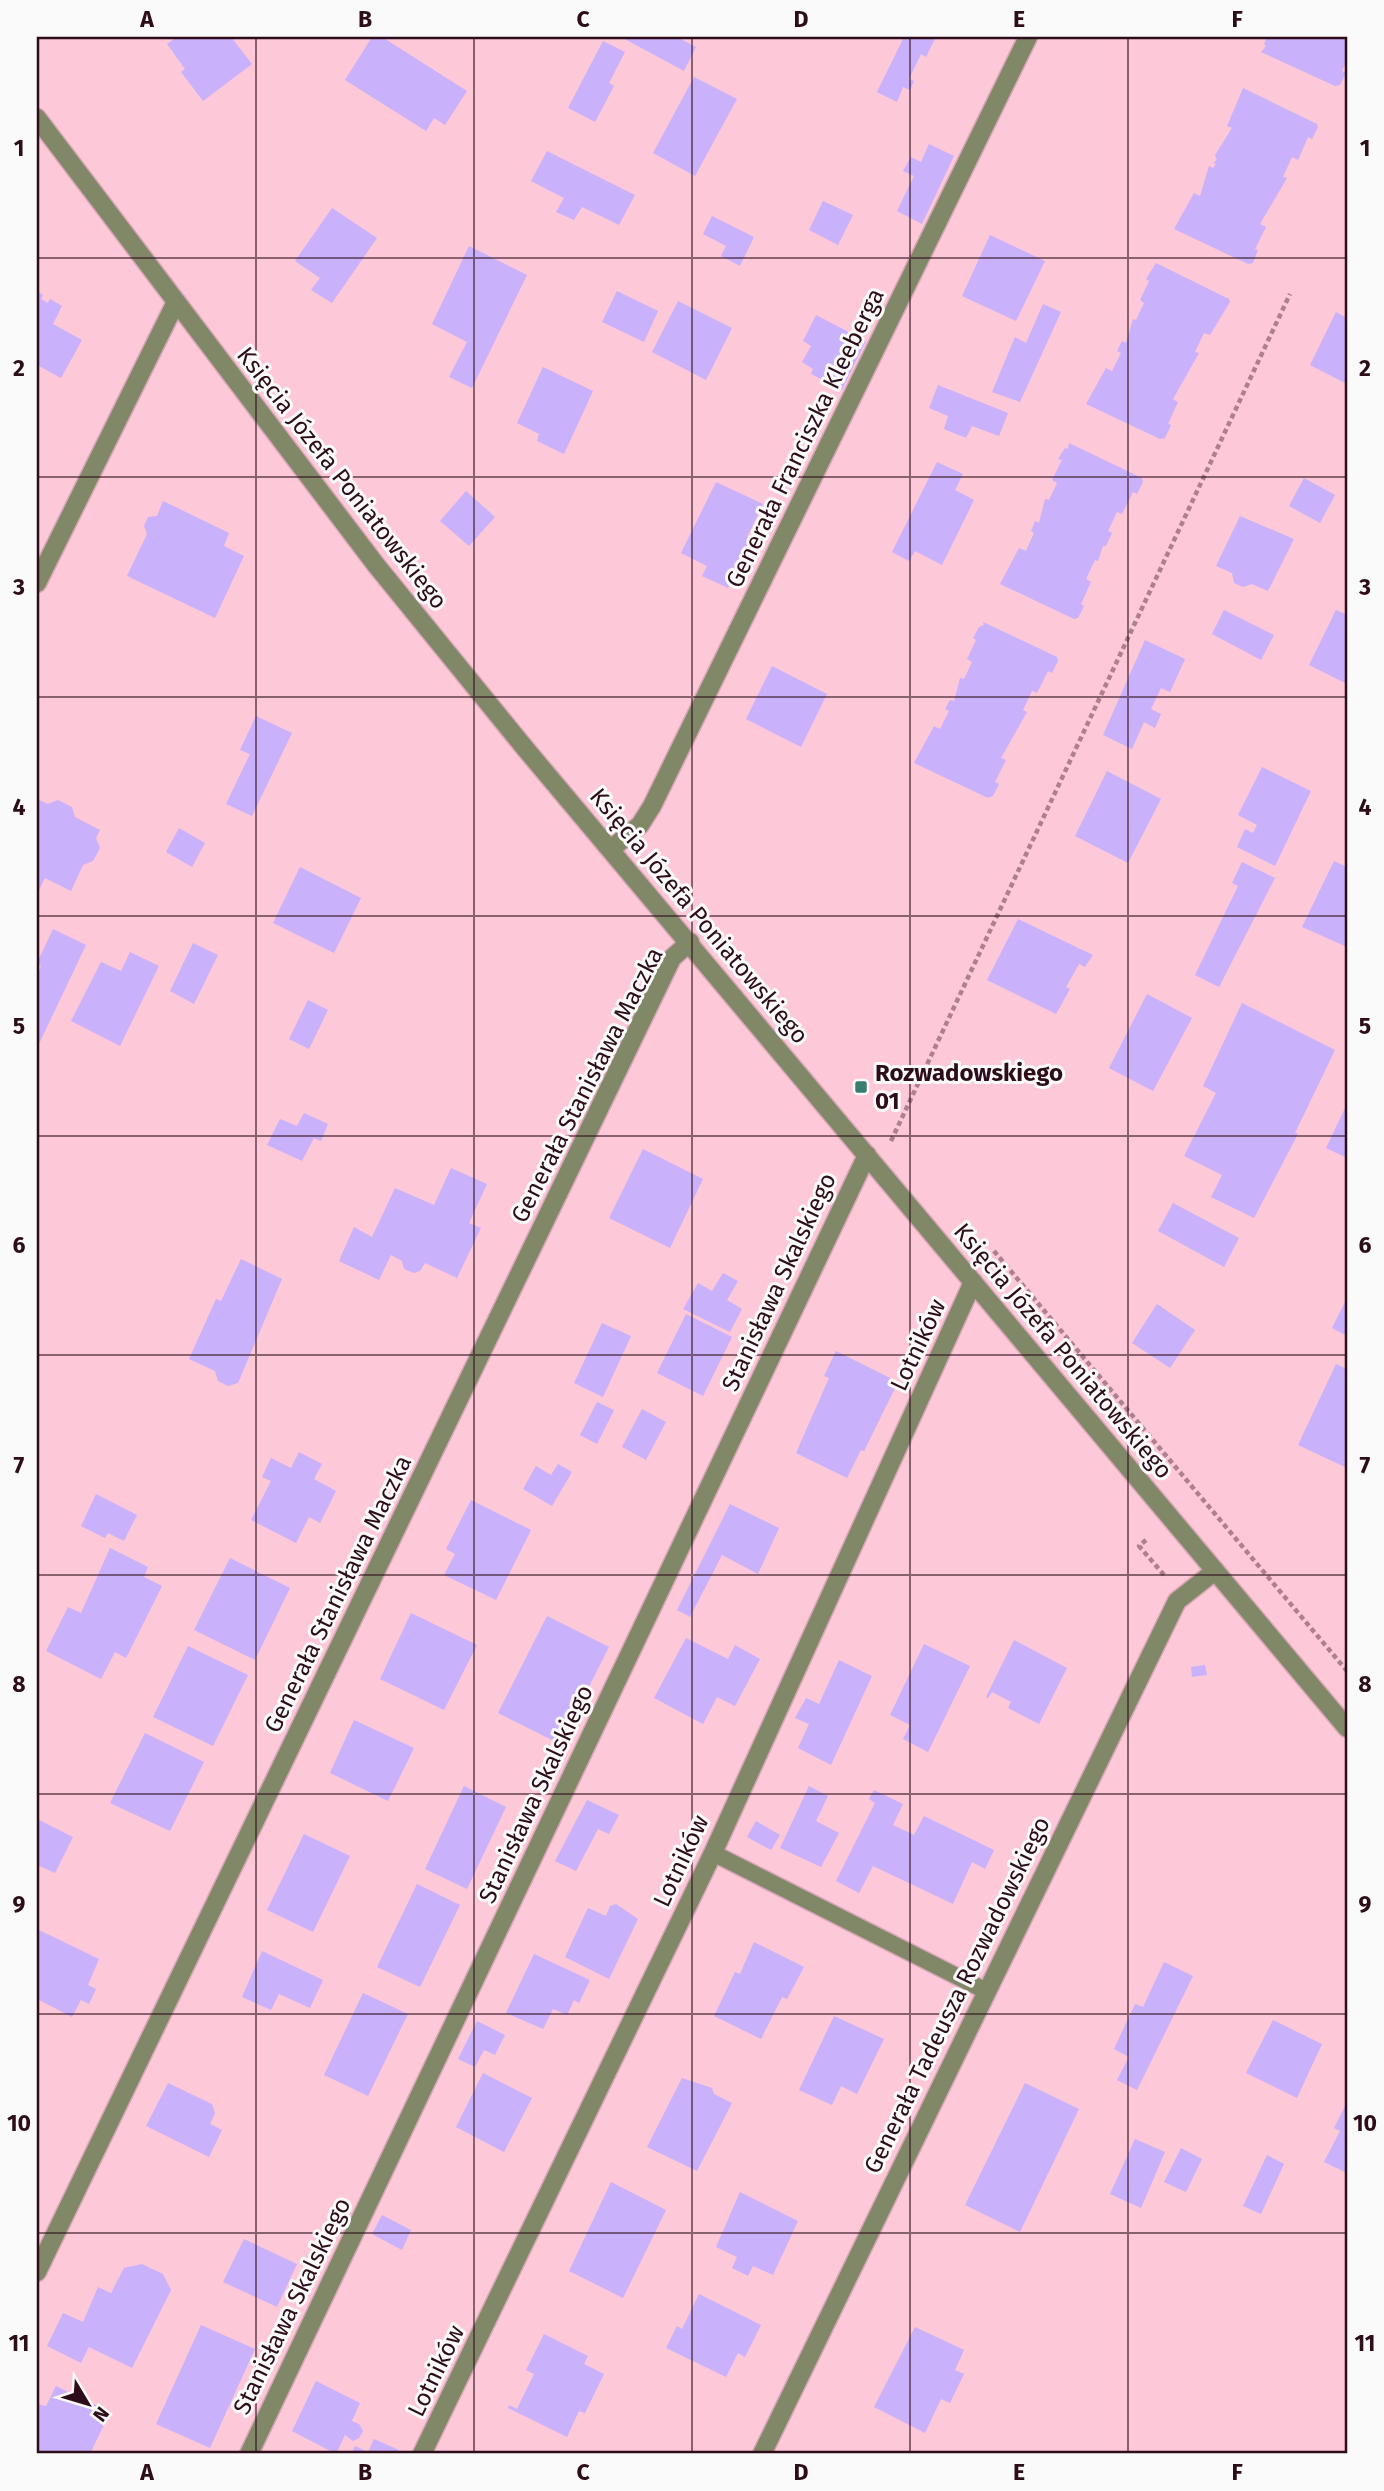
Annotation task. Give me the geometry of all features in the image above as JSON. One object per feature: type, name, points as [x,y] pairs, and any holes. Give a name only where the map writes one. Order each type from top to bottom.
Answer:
[{"type":"street","name":"Generała Franciszka Kleeberga","points":[[611,849],[640,825],[652,806],[1028,37]]},
{"type":"street","name":"Księcia Józefa Poniatowskiego","points":[[37,118],[376,565],[1347,1728]]},
{"type":"street","points":[[37,583],[176,302]]},
{"type":"street","name":"Generała Stanisława Maczka","points":[[37,2272],[672,958],[690,942]]},
{"type":"street","name":"Stanisława Skalskiego","points":[[249,2454],[872,1161]]},
{"type":"street","name":"Lotników","points":[[422,2454],[713,1853],[974,1282]]},
{"type":"street","name":"Generała Tadeusza Rozwadowskiego","points":[[762,2454],[1177,1601],[1195,1583],[1214,1571]]},
{"type":"lane","points":[[713,1853],[986,1991]]},
{"type":"path","points":[[872,1161],[1290,294]]},
{"type":"path","points":[[994,1251],[1347,1671]]},
{"type":"path","points":[[1146,1540],[1139,1546],[1166,1578],[1164,1585],[1177,1601]]},
{"type":"building","points":[[177,37],[231,37],[252,64],[203,101],[181,72],[185,69],[167,44]]},
{"type":"building","points":[[372,37],[382,37],[467,91],[445,125],[434,118],[426,131],[345,80]]},
{"type":"building","points":[[621,37],[677,37],[696,47],[684,71]]},
{"type":"building","points":[[904,37],[935,39],[926,57],[921,54],[909,79],[914,81],[910,90],[903,87],[897,102],[877,92]]},
{"type":"building","points":[[1267,37],[1347,37],[1347,61],[1342,71],[1346,73],[1340,85],[1335,86],[1261,52],[1266,46],[1264,44]]},
{"type":"building","points":[[603,41],[625,52],[609,83],[614,86],[595,122],[568,108]]},
{"type":"building","points":[[694,77],[737,99],[695,176],[653,153]]},
{"type":"building","points":[[1243,88],[1317,124],[1318,127],[1312,139],[1308,137],[1298,160],[1292,157],[1283,177],[1287,178],[1260,224],[1266,227],[1255,249],[1258,250],[1253,263],[1248,264],[1174,229],[1194,193],[1200,196],[1209,166],[1213,168],[1216,164],[1213,163],[1217,160],[1215,155],[1232,128],[1227,126]]},
{"type":"building","points":[[929,144],[954,156],[922,224],[897,211],[914,176],[903,171],[911,157],[921,162]]},
{"type":"building","points":[[547,151],[635,195],[619,225],[582,207],[574,220],[556,212],[564,198],[531,181]]},
{"type":"building","points":[[823,201],[853,215],[838,245],[809,230]]},
{"type":"building","points":[[332,208],[377,238],[332,303],[311,290],[320,278],[295,261]]},
{"type":"building","points":[[712,216],[754,237],[740,266],[721,256],[726,246],[703,234]]},
{"type":"building","points":[[990,235],[1045,261],[1016,321],[962,296]]},
{"type":"building","points":[[469,246],[527,275],[472,388],[449,377],[467,342],[432,324]]},
{"type":"building","points":[[1156,263],[1229,299],[1230,302],[1210,335],[1204,333],[1195,352],[1199,353],[1173,399],[1178,402],[1168,424],[1171,425],[1165,438],[1160,439],[1086,404],[1106,368],[1112,371],[1121,353],[1117,351],[1122,341],[1126,343],[1133,319],[1136,320],[1144,303],[1140,300],[1149,281],[1146,279]]},
{"type":"building","points":[[37,291],[43,295],[41,299],[48,303],[50,299],[62,306],[53,324],[82,340],[61,378],[37,365]]},
{"type":"building","points":[[617,291],[658,311],[644,342],[602,322]]},
{"type":"building","points":[[678,301],[732,328],[706,380],[652,352]]},
{"type":"building","points":[[1043,304],[1061,312],[1020,402],[992,392],[1015,337],[1026,343]]},
{"type":"building","points":[[1336,312],[1347,318],[1347,384],[1310,365]]},
{"type":"building","points":[[816,315],[866,341],[842,390],[811,374],[813,369],[802,362],[811,346],[803,341]]},
{"type":"building","points":[[543,367],[593,391],[564,454],[537,441],[539,434],[517,423]]},
{"type":"building","points":[[938,385],[1008,413],[999,436],[972,426],[966,438],[944,429],[948,416],[929,408]]},
{"type":"building","points":[[1069,443],[1142,478],[1143,482],[1137,494],[1133,492],[1122,514],[1117,512],[1108,531],[1112,533],[1106,546],[1103,546],[1098,561],[1095,560],[1086,579],[1091,582],[1081,604],[1084,606],[1078,618],[1074,619],[1000,584],[1019,548],[1026,551],[1034,533],[1031,531],[1035,521],[1039,523],[1045,499],[1049,500],[1057,483],[1052,480],[1062,460],[1058,459],[1065,448],[1068,449]]},
{"type":"building","points":[[937,462],[963,474],[955,490],[974,500],[942,565],[915,551],[909,561],[892,552]]},
{"type":"building","points":[[1304,478],[1335,495],[1320,523],[1289,506]]},
{"type":"building","points":[[716,482],[763,504],[747,537],[752,539],[728,588],[702,576],[707,566],[681,553]]},
{"type":"building","points":[[466,491],[495,517],[469,546],[440,521]]},
{"type":"building","points":[[163,501],[229,533],[224,546],[244,556],[215,618],[127,576],[147,534],[144,526],[148,517],[157,516]]},
{"type":"building","points":[[1240,516],[1294,539],[1268,591],[1252,584],[1243,587],[1234,583],[1232,573],[1216,566]]},
{"type":"building","points":[[1224,610],[1274,635],[1261,660],[1212,634]]},
{"type":"building","points":[[1336,610],[1347,615],[1347,684],[1309,665]]},
{"type":"building","points":[[983,622],[1057,657],[1058,661],[1052,673],[1048,671],[1037,693],[1032,691],[1023,710],[1027,712],[1001,758],[1006,760],[995,782],[999,784],[993,796],[988,798],[914,763],[934,726],[940,729],[949,711],[945,709],[950,700],[954,701],[960,678],[964,679],[972,662],[967,659],[976,640],[973,638],[979,627],[984,625]]},
{"type":"building","points":[[1145,640],[1185,659],[1170,692],[1161,688],[1151,709],[1161,714],[1155,728],[1144,722],[1132,749],[1103,735]]},
{"type":"building","points":[[772,666],[827,694],[801,747],[746,719]]},
{"type":"building","points":[[256,716],[292,733],[252,816],[226,804],[250,754],[240,750]]},
{"type":"building","points":[[1262,767],[1311,791],[1275,866],[1237,847],[1245,829],[1253,833],[1257,825],[1238,815]]},
{"type":"building","points":[[1107,771],[1161,799],[1128,863],[1075,836]]},
{"type":"building","points":[[37,799],[48,804],[58,800],[72,807],[75,817],[100,830],[96,838],[100,848],[93,861],[83,865],[71,891],[45,878],[37,894]]},
{"type":"building","points":[[179,828],[205,843],[192,867],[166,852]]},
{"type":"building","points":[[1334,861],[1347,867],[1347,947],[1302,927]]},
{"type":"building","points":[[1242,862],[1275,878],[1219,987],[1195,975],[1238,886],[1232,883]]},
{"type":"building","points":[[300,867],[361,898],[334,953],[273,923]]},
{"type":"building","points":[[1018,919],[1093,955],[1085,967],[1079,964],[1066,987],[1070,989],[1056,1014],[987,980]]},
{"type":"building","points":[[53,929],[86,945],[37,1048],[37,975],[41,966],[37,963]]},
{"type":"building","points":[[193,943],[218,955],[194,1004],[170,991]]},
{"type":"building","points":[[130,952],[159,966],[120,1046],[71,1021],[101,962],[121,971]]},
{"type":"building","points":[[1147,994],[1192,1018],[1153,1091],[1109,1068]]},
{"type":"building","points":[[308,1000],[328,1010],[309,1049],[289,1039]]},
{"type":"building","points":[[1242,1003],[1335,1050],[1295,1133],[1298,1134],[1254,1218],[1211,1197],[1222,1175],[1184,1156],[1216,1093],[1203,1086]]},
{"type":"building","points":[[1347,1104],[1347,1158],[1326,1148]]},
{"type":"building","points":[[304,1113],[328,1124],[321,1141],[314,1138],[302,1161],[267,1145],[280,1119],[297,1126]]},
{"type":"building","points":[[643,1149],[703,1179],[670,1248],[609,1218]]},
{"type":"building","points":[[451,1168],[487,1184],[469,1223],[481,1228],[457,1278],[425,1263],[420,1271],[414,1273],[404,1269],[402,1261],[391,1255],[379,1280],[339,1261],[354,1227],[372,1237],[395,1188],[434,1205]]},
{"type":"building","points":[[1173,1203],[1239,1238],[1224,1267],[1158,1231]]},
{"type":"building","points":[[241,1259],[282,1279],[238,1383],[228,1386],[218,1381],[215,1371],[189,1359],[216,1299],[221,1301]]},
{"type":"building","points":[[723,1273],[738,1281],[727,1300],[742,1309],[730,1332],[683,1309],[698,1283],[712,1291]]},
{"type":"building","points":[[1347,1298],[1347,1336],[1332,1328]]},
{"type":"building","points":[[1157,1304],[1195,1330],[1170,1368],[1132,1343]]},
{"type":"building","points":[[686,1314],[732,1337],[703,1396],[657,1373]]},
{"type":"building","points":[[602,1323],[631,1336],[603,1397],[574,1383]]},
{"type":"building","points":[[836,1351],[898,1382],[864,1451],[861,1450],[847,1478],[796,1453],[829,1378],[824,1376]]},
{"type":"building","points":[[1336,1364],[1347,1369],[1347,1468],[1298,1445]]},
{"type":"building","points":[[597,1402],[614,1410],[597,1444],[580,1435]]},
{"type":"building","points":[[642,1409],[666,1422],[646,1460],[622,1447]]},
{"type":"building","points":[[299,1452],[322,1464],[314,1479],[336,1491],[320,1523],[309,1517],[296,1543],[251,1520],[271,1481],[262,1477],[271,1458],[291,1468]]},
{"type":"building","points":[[558,1464],[572,1472],[552,1506],[523,1489],[536,1466],[551,1475]]},
{"type":"building","points":[[96,1494],[137,1515],[124,1541],[108,1533],[105,1538],[81,1526]]},
{"type":"building","points":[[471,1500],[531,1530],[496,1600],[444,1575],[455,1554],[446,1549]]},
{"type":"building","points":[[730,1504],[779,1528],[758,1574],[722,1555],[690,1617],[677,1610]]},
{"type":"building","points":[[110,1548],[148,1567],[144,1577],[162,1586],[126,1658],[115,1652],[101,1679],[46,1651],[68,1607],[81,1613]]},
{"type":"building","points":[[230,1558],[290,1588],[255,1660],[194,1630]]},
{"type":"building","points":[[411,1613],[477,1645],[444,1710],[380,1679]]},
{"type":"building","points":[[547,1616],[609,1647],[560,1744],[498,1713]]},
{"type":"building","points":[[686,1638],[728,1659],[735,1645],[760,1659],[735,1706],[717,1697],[703,1724],[654,1698]]},
{"type":"building","points":[[1014,1640],[1067,1668],[1039,1724],[1008,1708],[1011,1702],[992,1692],[986,1697]]},
{"type":"building","points":[[924,1644],[970,1666],[928,1752],[903,1739],[910,1725],[890,1715]]},
{"type":"building","points":[[188,1646],[248,1675],[213,1746],[153,1717]]},
{"type":"building","points":[[839,1660],[872,1676],[831,1765],[798,1748],[809,1724],[795,1718],[806,1698],[819,1704]]},
{"type":"building","points":[[1205,1665],[1207,1675],[1192,1677],[1191,1667]]},
{"type":"building","points":[[354,1720],[414,1748],[388,1801],[330,1773]]},
{"type":"building","points":[[145,1733],[204,1762],[170,1831],[110,1803]]},
{"type":"building","points":[[464,1786],[506,1807],[467,1889],[425,1869]]},
{"type":"building","points":[[809,1786],[828,1796],[816,1821],[839,1833],[821,1867],[780,1848]]},
{"type":"building","points":[[874,1790],[903,1804],[893,1825],[914,1835],[924,1816],[994,1850],[985,1869],[972,1862],[953,1904],[873,1866],[859,1893],[836,1881],[875,1803],[869,1799]]},
{"type":"building","points":[[587,1800],[619,1815],[609,1834],[598,1829],[576,1871],[555,1861]]},
{"type":"building","points":[[37,1819],[73,1837],[55,1873],[37,1865]]},
{"type":"building","points":[[756,1821],[780,1835],[771,1850],[747,1837]]},
{"type":"building","points":[[304,1834],[350,1856],[313,1932],[267,1910]]},
{"type":"building","points":[[417,1884],[460,1905],[420,1987],[377,1967]]},
{"type":"building","points":[[616,1904],[638,1919],[609,1979],[565,1957],[588,1908],[606,1916],[610,1906]]},
{"type":"building","points":[[37,1929],[99,1959],[88,1985],[96,1989],[89,2004],[81,2000],[72,2017],[37,1999]]},
{"type":"building","points":[[754,1942],[804,1967],[787,1999],[782,1997],[761,2039],[714,2016],[735,1972],[740,1974]]},
{"type":"building","points":[[262,1951],[323,1980],[310,2008],[279,1994],[271,2010],[242,1997]]},
{"type":"building","points":[[534,1954],[590,1980],[579,2003],[574,2000],[567,2015],[553,2009],[543,2029],[506,2013]]},
{"type":"building","points":[[1164,1962],[1193,1976],[1137,2090],[1117,2080],[1129,2057],[1114,2049],[1135,2004],[1143,2007]]},
{"type":"building","points":[[363,1993],[408,2014],[368,2096],[324,2075]]},
{"type":"building","points":[[834,2016],[884,2039],[857,2094],[841,2086],[832,2105],[799,2090]]},
{"type":"building","points":[[1273,2020],[1322,2044],[1297,2098],[1246,2073]]},
{"type":"building","points":[[477,2021],[505,2035],[495,2055],[484,2050],[475,2067],[458,2059]]},
{"type":"building","points":[[483,2073],[532,2098],[504,2152],[456,2127]]},
{"type":"building","points":[[682,2078],[712,2088],[714,2094],[732,2103],[697,2171],[647,2147]]},
{"type":"building","points":[[168,2083],[212,2104],[215,2113],[210,2124],[222,2130],[209,2157],[146,2126]]},
{"type":"building","points":[[1025,2083],[1079,2109],[1020,2232],[965,2205]]},
{"type":"building","points":[[1347,2102],[1347,2173],[1324,2162],[1340,2131],[1334,2128]]},
{"type":"building","points":[[1135,2139],[1165,2152],[1141,2208],[1110,2194]]},
{"type":"building","points":[[1181,2148],[1202,2159],[1186,2192],[1164,2182]]},
{"type":"building","points":[[1267,2155],[1284,2164],[1261,2214],[1243,2206]]},
{"type":"building","points":[[611,2182],[666,2210],[623,2298],[569,2271]]},
{"type":"building","points":[[740,2192],[798,2221],[773,2275],[753,2266],[748,2276],[732,2268],[737,2257],[716,2247]]},
{"type":"building","points":[[382,2215],[411,2230],[402,2250],[372,2234]]},
{"type":"building","points":[[244,2239],[297,2264],[277,2307],[223,2282]]},
{"type":"building","points":[[142,2264],[163,2274],[171,2290],[132,2368],[89,2347],[81,2363],[47,2346],[63,2313],[83,2322],[98,2287],[111,2293],[124,2268]]},
{"type":"building","points":[[699,2294],[761,2325],[745,2357],[738,2353],[726,2377],[666,2348],[677,2326],[682,2329]]},
{"type":"building","points":[[201,2325],[255,2349],[210,2448],[156,2424]]},
{"type":"building","points":[[915,2327],[964,2350],[955,2370],[964,2374],[950,2403],[941,2399],[925,2433],[874,2407]]},
{"type":"building","points":[[544,2334],[588,2356],[584,2364],[604,2374],[585,2413],[579,2411],[567,2437],[508,2408],[509,2405],[517,2409],[534,2374],[526,2370]]},
{"type":"building","points":[[316,2381],[360,2403],[352,2421],[359,2424],[363,2431],[359,2438],[353,2441],[345,2435],[336,2454],[292,2431]]},
{"type":"building","points":[[56,2386],[110,2412],[90,2454],[44,2454],[37,2451],[37,2404],[46,2406]]},
{"type":"building","points":[[374,2439],[399,2450],[396,2454],[351,2454],[355,2446],[368,2452]]},
{"type":"place","name":"Rozwadowskiego 01","points":[[861,1087]]}]
